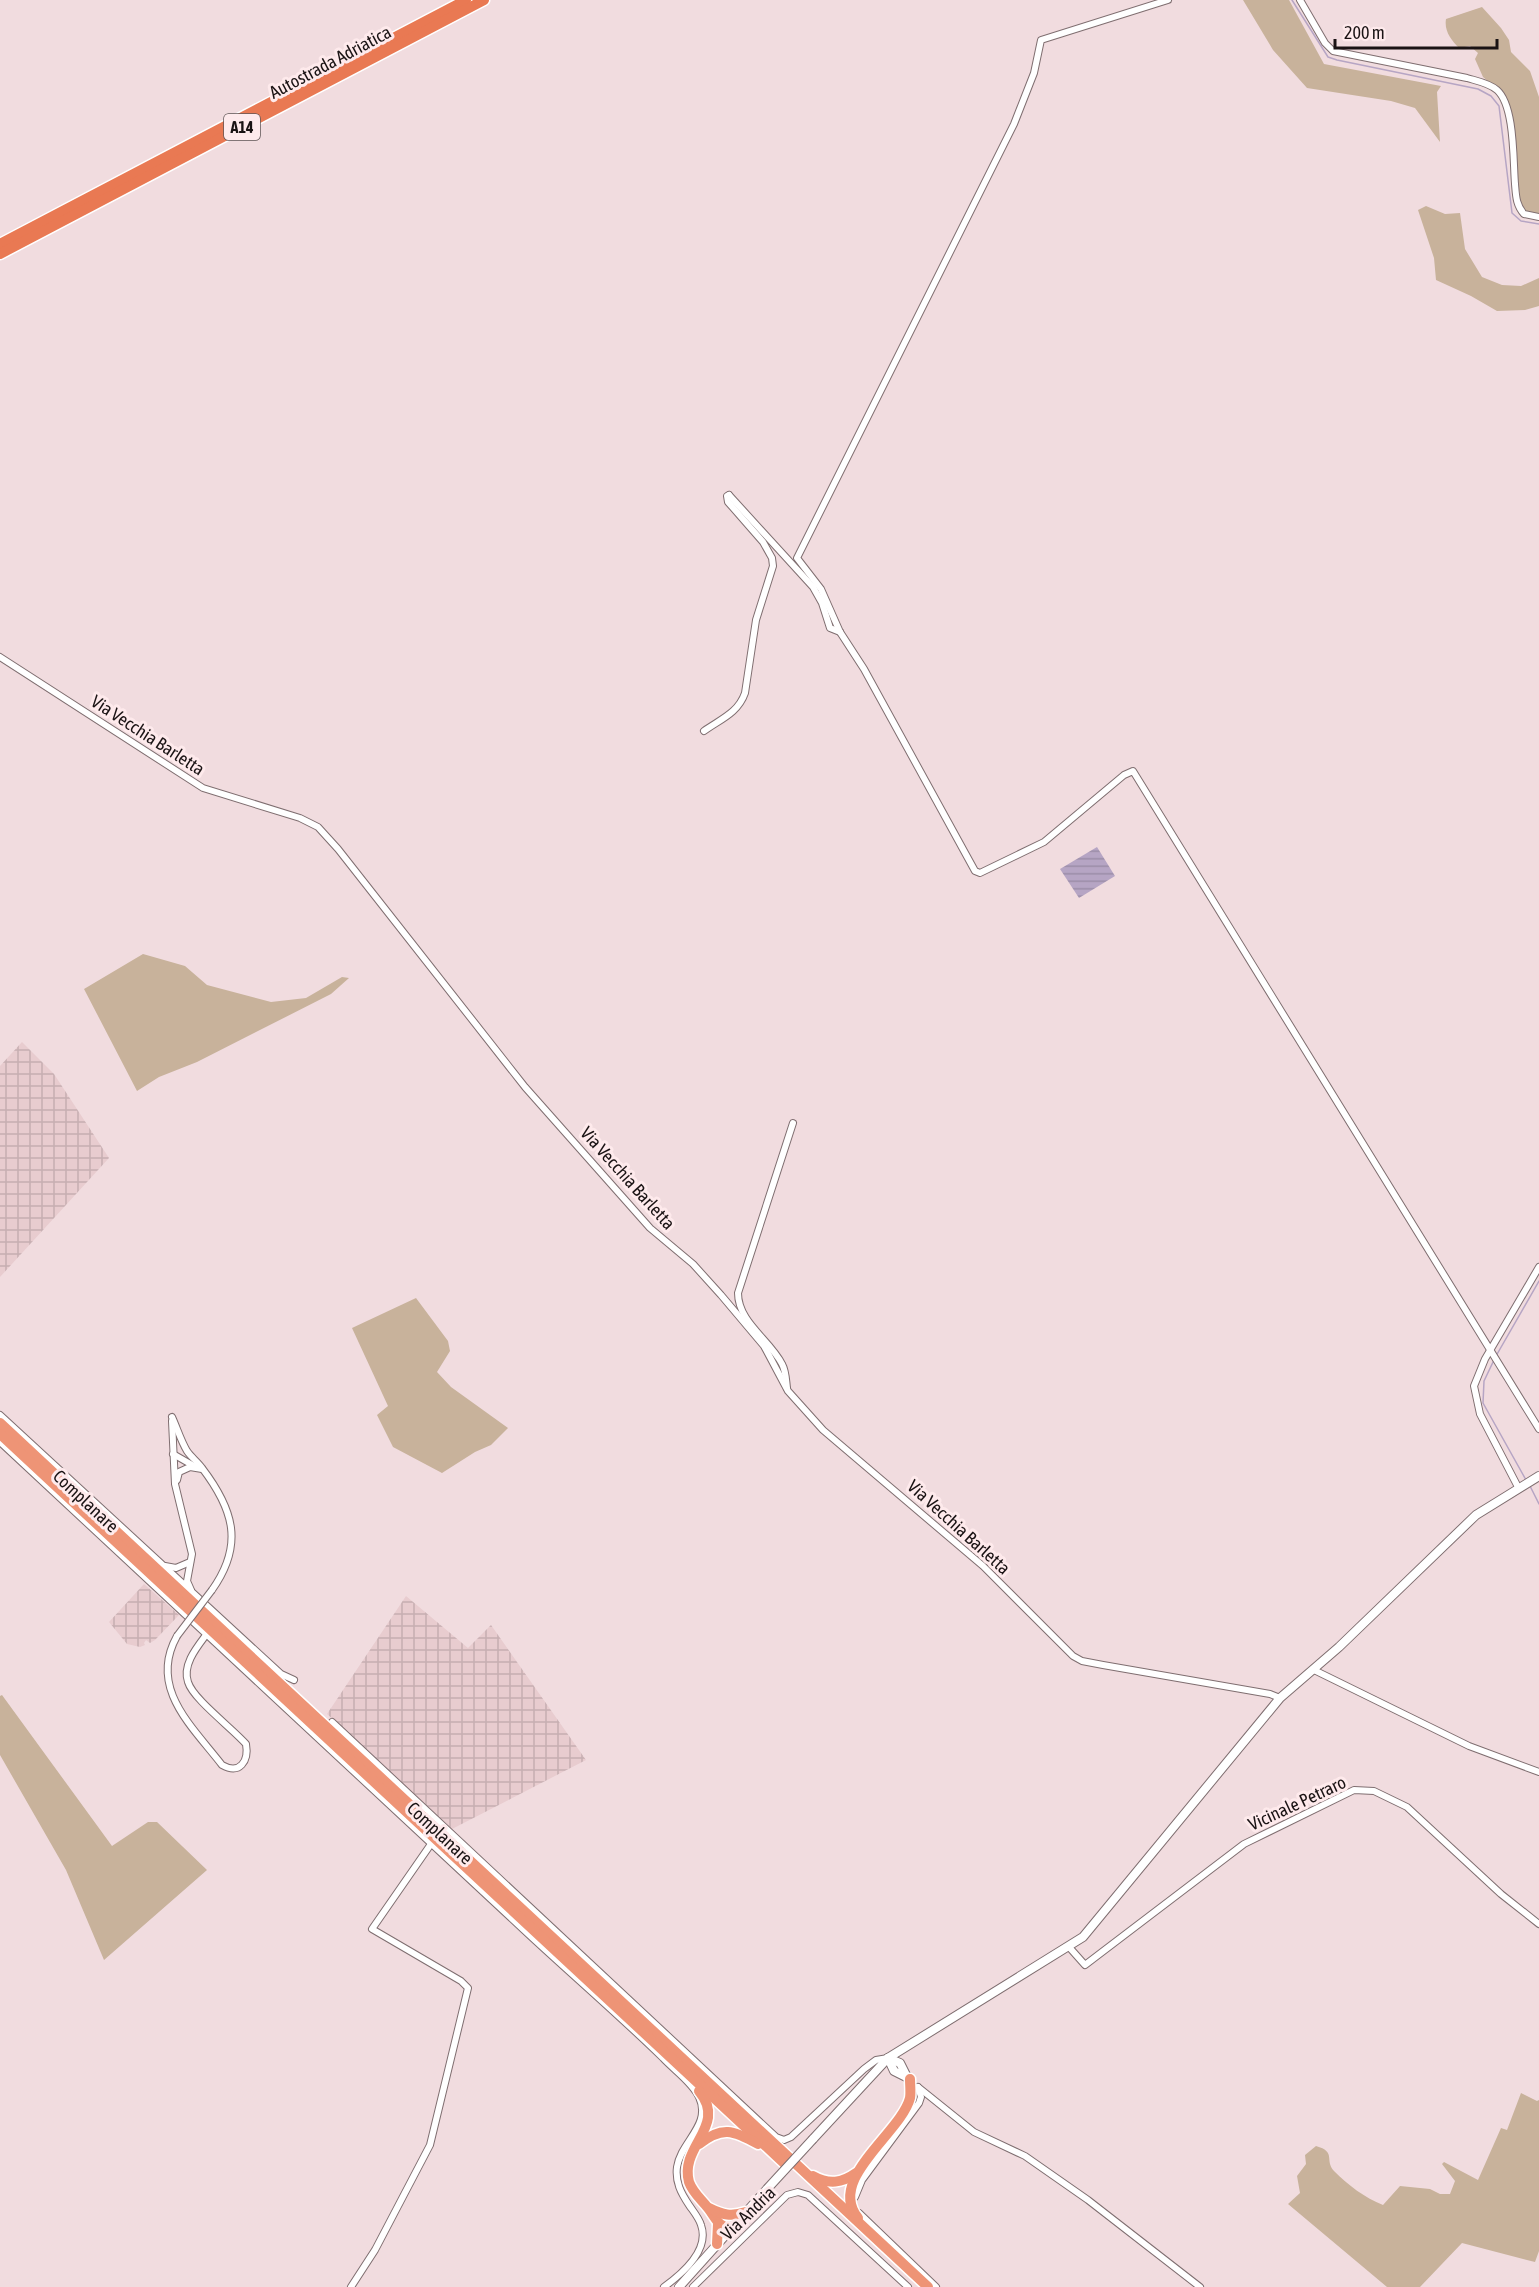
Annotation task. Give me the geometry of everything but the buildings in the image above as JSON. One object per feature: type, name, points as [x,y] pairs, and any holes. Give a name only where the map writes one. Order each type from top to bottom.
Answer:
[{"type":"highway","name":"Autostrada Adriatica","points":[[0,244],[466,0]]},
{"type":"highway","name":"Autostrada Adriatica","points":[[0,254],[484,0]]},
{"type":"highway","points":[[0,1423],[928,2287]]},
{"type":"highway","points":[[0,1434],[917,2287]]},
{"type":"highway","points":[[670,2057],[673,2064],[708,2102],[710,2116],[689,2160],[689,2181],[696,2195],[731,2229]]},
{"type":"highway","points":[[879,2242],[852,2207],[851,2187],[859,2171],[904,2111],[910,2099],[912,2081]]},
{"type":"highway","points":[[696,2146],[710,2135],[724,2131],[738,2133],[772,2151]]},
{"type":"highway","points":[[790,2159],[815,2178],[824,2181],[847,2180],[859,2171]]},
{"type":"highway","points":[[720,2219],[746,2212]]},
{"type":"highway","points":[[717,2244],[720,2219]]},
{"type":"street","points":[[1168,0],[1041,40],[1034,73],[1014,124],[797,556],[799,563],[820,589],[840,632],[864,669],[969,864],[978,873],[1044,842],[1124,775],[1133,771],[1539,1430]]},
{"type":"street","points":[[1300,0],[1325,44],[1333,51],[1467,78],[1497,90],[1505,103],[1509,120],[1517,202],[1524,214],[1539,218]]},
{"type":"street","points":[[704,731],[742,704],[756,620],[773,566],[769,550],[728,502],[727,496],[733,499],[818,594],[830,628],[840,632]]},
{"type":"street","name":"Via Vecchia Barletta","points":[[0,657],[203,788],[300,818],[318,828],[338,849],[525,1087],[650,1228],[693,1263],[764,1346],[788,1391],[823,1430],[983,1566],[1073,1656],[1082,1661],[1248,1690],[1280,1698]]},
{"type":"street","points":[[788,1391],[783,1365],[746,1318],[738,1300],[738,1293],[793,1123]]},
{"type":"street","points":[[1521,1486],[1480,1414],[1474,1386],[1539,1268]]},
{"type":"street","name":"Complanare","points":[[0,1415],[281,1674],[294,1680]]},
{"type":"street","points":[[194,1595],[187,1581],[192,1554],[175,1484],[172,1418],[188,1452],[203,1469],[228,1511],[233,1531],[233,1545],[228,1562],[212,1590],[177,1636],[167,1662],[166,1679],[180,1710],[222,1765],[228,1768],[237,1767],[244,1763],[248,1755],[246,1744],[194,1693],[188,1682],[187,1670],[191,1658],[206,1635]]},
{"type":"street","name":"Complanare","points":[[0,1442],[651,2047],[695,2091],[700,2099],[701,2124],[680,2156],[677,2171],[679,2190],[704,2235],[702,2245],[686,2268],[664,2287]]},
{"type":"street","points":[[173,1454],[179,1450],[188,1452]]},
{"type":"street","points":[[173,1454],[203,1469]]},
{"type":"street","points":[[175,1484],[179,1472],[190,1467],[203,1469]]},
{"type":"street","points":[[679,2287],[875,2070],[902,2047],[1083,1937],[1280,1698],[1314,1670],[1476,1515],[1537,1478]]},
{"type":"street","points":[[161,1565],[176,1568],[190,1562]]},
{"type":"street","points":[[177,1580],[182,1578],[190,1562]]},
{"type":"street","points":[[1314,1670],[1469,1746],[1539,1772]]},
{"type":"street","name":"Complanare","points":[[332,1722],[776,2137],[784,2140],[791,2137],[864,2069],[876,2060],[888,2058]]},
{"type":"street","name":"Vicinale Petraro","points":[[1069,1947],[1085,1965],[1245,1844],[1354,1790],[1374,1791],[1407,1807],[1501,1894],[1539,1924]]},
{"type":"street","points":[[351,2287],[375,2250],[430,2145],[468,1988],[461,1981],[372,1929],[431,1844]]},
{"type":"street","points":[[900,2063],[902,2047]]},
{"type":"street","points":[[888,2058],[900,2063],[921,2097],[862,2180],[856,2191],[855,2201],[863,2218],[936,2287]]},
{"type":"street","points":[[888,2058],[894,2071]]},
{"type":"street","points":[[875,2070],[894,2071],[912,2081],[974,2132],[1025,2156],[1200,2287]]},
{"type":"street","name":"Via Andria","points":[[693,2287],[788,2195],[798,2192],[808,2194],[908,2287]]},
{"type":"shaded area","points":[[1243,0],[1289,0],[1324,64],[1441,86],[1437,92],[1440,142],[1415,108],[1391,101],[1307,88],[1273,50]]},
{"type":"shaded area","points":[[1482,7],[1509,40],[1511,52],[1530,71],[1539,97],[1539,216],[1521,211],[1512,117],[1504,95],[1483,77],[1475,59],[1478,53],[1470,46],[1459,48],[1447,31],[1446,19]]},
{"type":"shaded area","points":[[1426,206],[1445,214],[1460,213],[1465,249],[1482,277],[1502,285],[1521,286],[1539,278],[1539,306],[1525,310],[1497,311],[1436,280],[1434,258],[1418,210]]},
{"type":"shaded area","points":[[1097,847],[1115,876],[1079,898],[1060,869]]},
{"type":"shaded area","points":[[143,954],[185,966],[207,985],[271,1002],[306,998],[342,977],[349,978],[331,994],[197,1062],[159,1077],[137,1091],[84,989]]},
{"type":"shaded area","points":[[22,1042],[54,1074],[109,1158],[0,1277],[0,1066]]},
{"type":"shaded area","points":[[416,1298],[448,1341],[450,1351],[437,1372],[451,1387],[508,1428],[491,1445],[475,1452],[442,1473],[393,1447],[377,1415],[388,1406],[352,1328]]},
{"type":"shaded area","points":[[144,1584],[179,1615],[155,1640],[150,1643],[146,1640],[145,1645],[140,1647],[127,1644],[109,1622]]},
{"type":"shaded area","points":[[406,1596],[468,1648],[491,1625],[586,1760],[452,1829],[327,1714]]},
{"type":"shaded area","points":[[2,1695],[112,1846],[148,1822],[157,1822],[207,1870],[104,1960],[66,1870],[0,1755],[0,1696]]},
{"type":"shaded area","points":[[1521,2093],[1539,2100],[1539,2251],[1535,2262],[1462,2243],[1420,2287],[1387,2287],[1288,2204],[1300,2193],[1297,2176],[1306,2164],[1305,2155],[1316,2146],[1326,2151],[1331,2167],[1345,2181],[1363,2195],[1383,2205],[1400,2186],[1450,2194],[1455,2181],[1442,2164],[1444,2162],[1478,2180],[1501,2128],[1507,2130]]},
{"type":"waterway","points":[[1292,0],[1328,57],[1478,89],[1491,96],[1499,106],[1512,213],[1521,221],[1539,224]]},
{"type":"waterway","points":[[1496,1356],[1539,1281]]},
{"type":"waterway","points":[[1494,1360],[1484,1381],[1483,1403],[1526,1480]]},
{"type":"waterway","points":[[1530,1486],[1539,1504]]}]
